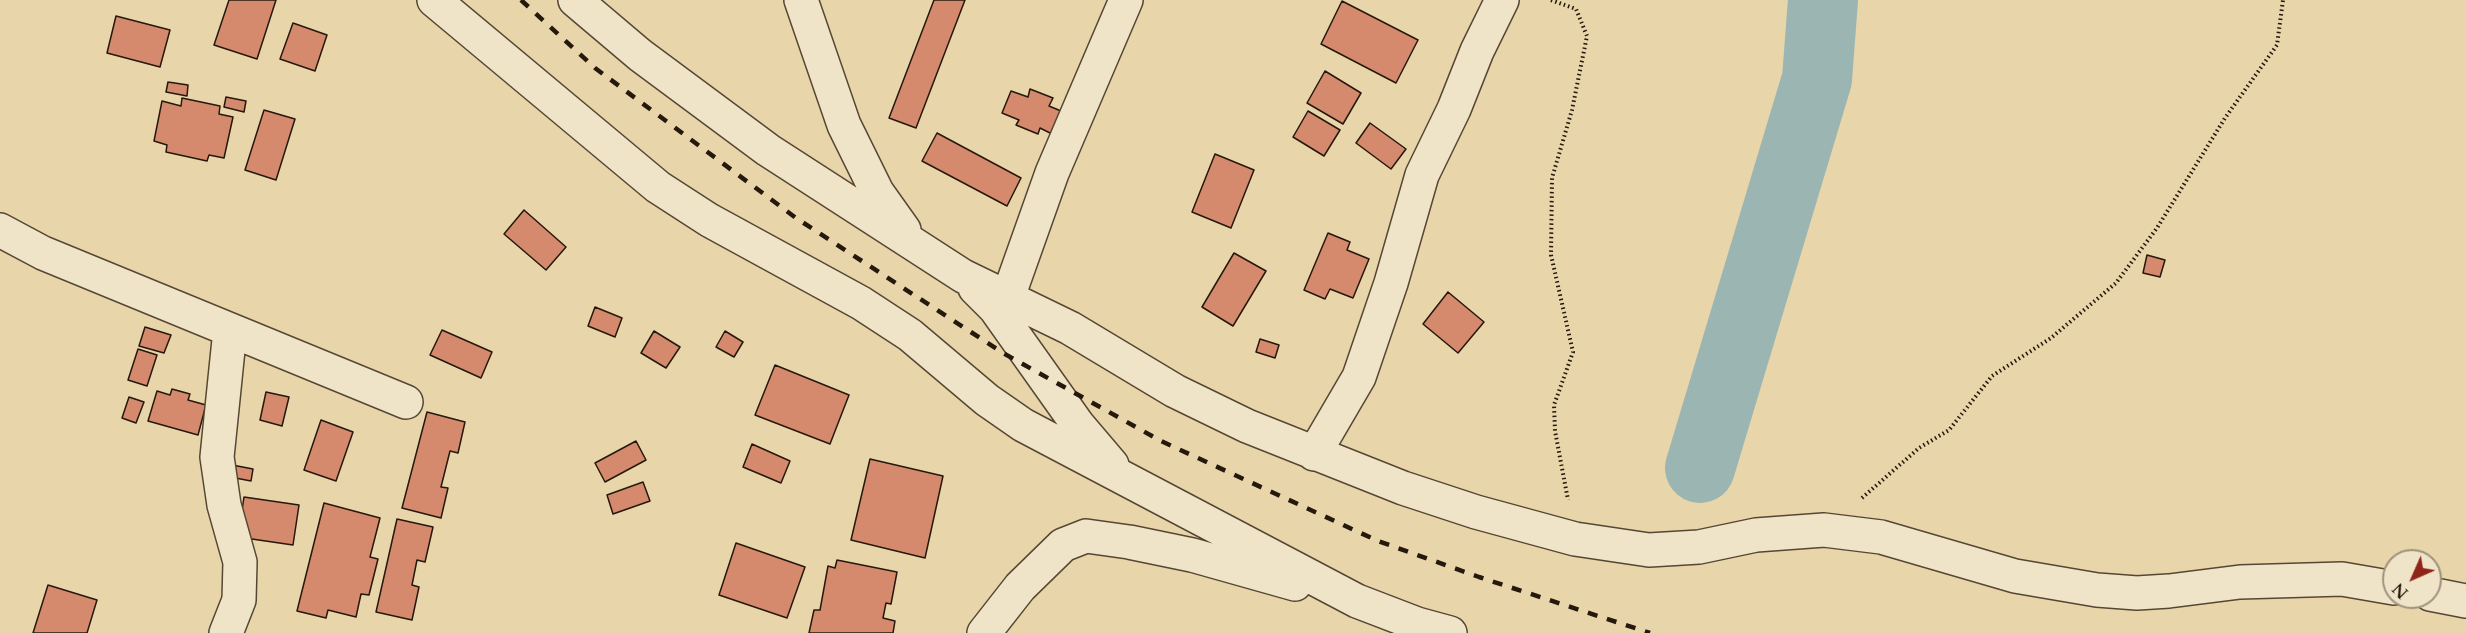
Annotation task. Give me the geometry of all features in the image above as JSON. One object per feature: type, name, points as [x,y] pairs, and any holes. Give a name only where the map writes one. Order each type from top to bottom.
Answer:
[{"type":"street","points":[[434,0],[658,187],[709,220],[861,303],[910,335],[987,400],[1023,425],[1357,601]]},
{"type":"street","points":[[575,0],[640,55],[768,150],[963,276],[1070,328],[1175,391],[1247,426],[1314,454],[1476,512],[1575,539],[1649,550],[1699,546],[1756,535],[1824,531],[1881,537],[2015,576],[2097,590],[2137,593],[2240,582],[2342,579],[2382,586]]},
{"type":"street","points":[[801,0],[844,125],[877,192],[914,244]]},
{"type":"street","points":[[1008,297],[1052,173],[1126,0]]},
{"type":"street","points":[[1314,454],[1359,377],[1392,283],[1422,175],[1454,109],[1476,51],[1502,0]]},
{"type":"street","points":[[0,230],[43,253],[406,402]]},
{"type":"street","points":[[963,276],[994,308],[1078,425],[1122,477]]},
{"type":"street","points":[[226,633],[239,600],[240,562],[224,505],[217,457],[230,330]]},
{"type":"street","points":[[984,633],[1020,587],[1063,545],[1086,536],[1192,555],[1357,601],[1417,624],[1450,633]]},
{"type":"street","points":[[2442,596],[2466,601]]},
{"type":"path","points":[[1551,0],[1576,9],[1587,36],[1572,110],[1552,177],[1551,255],[1573,352],[1554,405],[1555,431],[1575,539]]},
{"type":"path","points":[[1824,531],[1918,448],[1949,430],[1992,376],[2051,338],[2116,283],[2157,228],[2225,118],[2277,45],[2283,0]]},
{"type":"building","points":[[229,0],[276,0],[257,59],[214,45]]},
{"type":"building","points":[[934,0],[965,0],[916,128],[889,118]]},
{"type":"building","points":[[1342,1],[1418,40],[1396,83],[1321,44]]},
{"type":"building","points":[[116,16],[170,30],[160,67],[107,53]]},
{"type":"building","points":[[293,23],[327,35],[315,71],[280,59]]},
{"type":"building","points":[[1325,71],[1361,93],[1343,124],[1307,103]]},
{"type":"building","points":[[168,82],[188,85],[187,96],[166,92]]},
{"type":"building","points":[[1030,89],[1053,98],[1049,106],[1061,111],[1052,134],[1040,128],[1038,134],[1016,125],[1019,120],[1002,113],[1011,91],[1028,97]]},
{"type":"building","points":[[226,97],[246,101],[244,112],[224,107]]},
{"type":"building","points":[[182,98],[220,106],[219,114],[233,117],[224,158],[209,155],[207,161],[166,152],[167,145],[154,141],[162,101],[181,106]]},
{"type":"building","points":[[264,110],[295,119],[276,180],[245,170]]},
{"type":"building","points":[[1308,111],[1340,130],[1324,156],[1293,137]]},
{"type":"building","points":[[1370,123],[1406,149],[1391,169],[1356,143]]},
{"type":"building","points":[[937,133],[1021,178],[1007,206],[922,161]]},
{"type":"building","points":[[1215,154],[1254,170],[1231,228],[1192,212]]},
{"type":"building","points":[[524,210],[566,247],[546,270],[504,234]]},
{"type":"building","points":[[1328,233],[1350,242],[1347,250],[1369,259],[1353,298],[1330,289],[1325,299],[1304,290]]},
{"type":"building","points":[[1234,253],[1266,271],[1233,326],[1202,307]]},
{"type":"building","points":[[2147,255],[2165,260],[2160,277],[2143,273]]},
{"type":"building","points":[[1448,292],[1484,322],[1458,353],[1423,324]]},
{"type":"building","points":[[595,307],[622,318],[615,337],[588,326]]},
{"type":"building","points":[[145,327],[171,335],[164,353],[139,346]]},
{"type":"building","points":[[442,330],[492,352],[481,378],[430,355]]},
{"type":"building","points":[[654,331],[680,347],[666,368],[641,353]]},
{"type":"building","points":[[725,331],[743,342],[734,357],[716,347]]},
{"type":"building","points":[[1260,339],[1279,345],[1275,358],[1256,352]]},
{"type":"building","points":[[138,349],[157,355],[147,386],[128,380]]},
{"type":"building","points":[[775,365],[849,395],[830,444],[755,415]]},
{"type":"building","points":[[172,389],[190,394],[188,400],[206,405],[198,435],[148,421],[157,391],[170,395]]},
{"type":"building","points":[[266,392],[289,397],[282,426],[260,420]]},
{"type":"building","points":[[129,397],[144,402],[136,423],[122,418]]},
{"type":"building","points":[[427,412],[465,422],[458,453],[450,451],[441,487],[448,488],[441,518],[402,508]]},
{"type":"building","points":[[321,420],[353,432],[336,481],[304,470]]},
{"type":"building","points":[[636,441],[646,460],[605,482],[595,463]]},
{"type":"building","points":[[752,444],[790,461],[781,483],[743,467]]},
{"type":"building","points":[[870,459],[943,476],[925,558],[851,540]]},
{"type":"building","points":[[227,464],[253,469],[251,481],[225,476]]},
{"type":"building","points":[[643,482],[650,501],[613,514],[607,495]]},
{"type":"building","points":[[244,497],[299,505],[293,545],[238,537]]},
{"type":"building","points":[[324,503],[380,518],[370,557],[378,559],[369,595],[361,594],[356,617],[328,610],[326,618],[297,611]]},
{"type":"building","points":[[397,519],[433,527],[425,562],[417,560],[412,585],[419,587],[412,620],[376,612]]},
{"type":"building","points":[[736,543],[805,567],[787,618],[719,595]]},
{"type":"building","points":[[837,560],[897,572],[891,604],[886,603],[883,618],[895,621],[893,633],[809,633],[814,610],[820,610],[828,566],[835,568]]},
{"type":"building","points":[[48,585],[97,600],[87,633],[33,633]]},
{"type":"waterway","points":[[1700,468],[1817,79],[1823,0]]},
{"type":"railway","points":[[521,0],[595,68],[796,218],[1003,353],[1161,441],[1378,541],[1650,633]]}]
